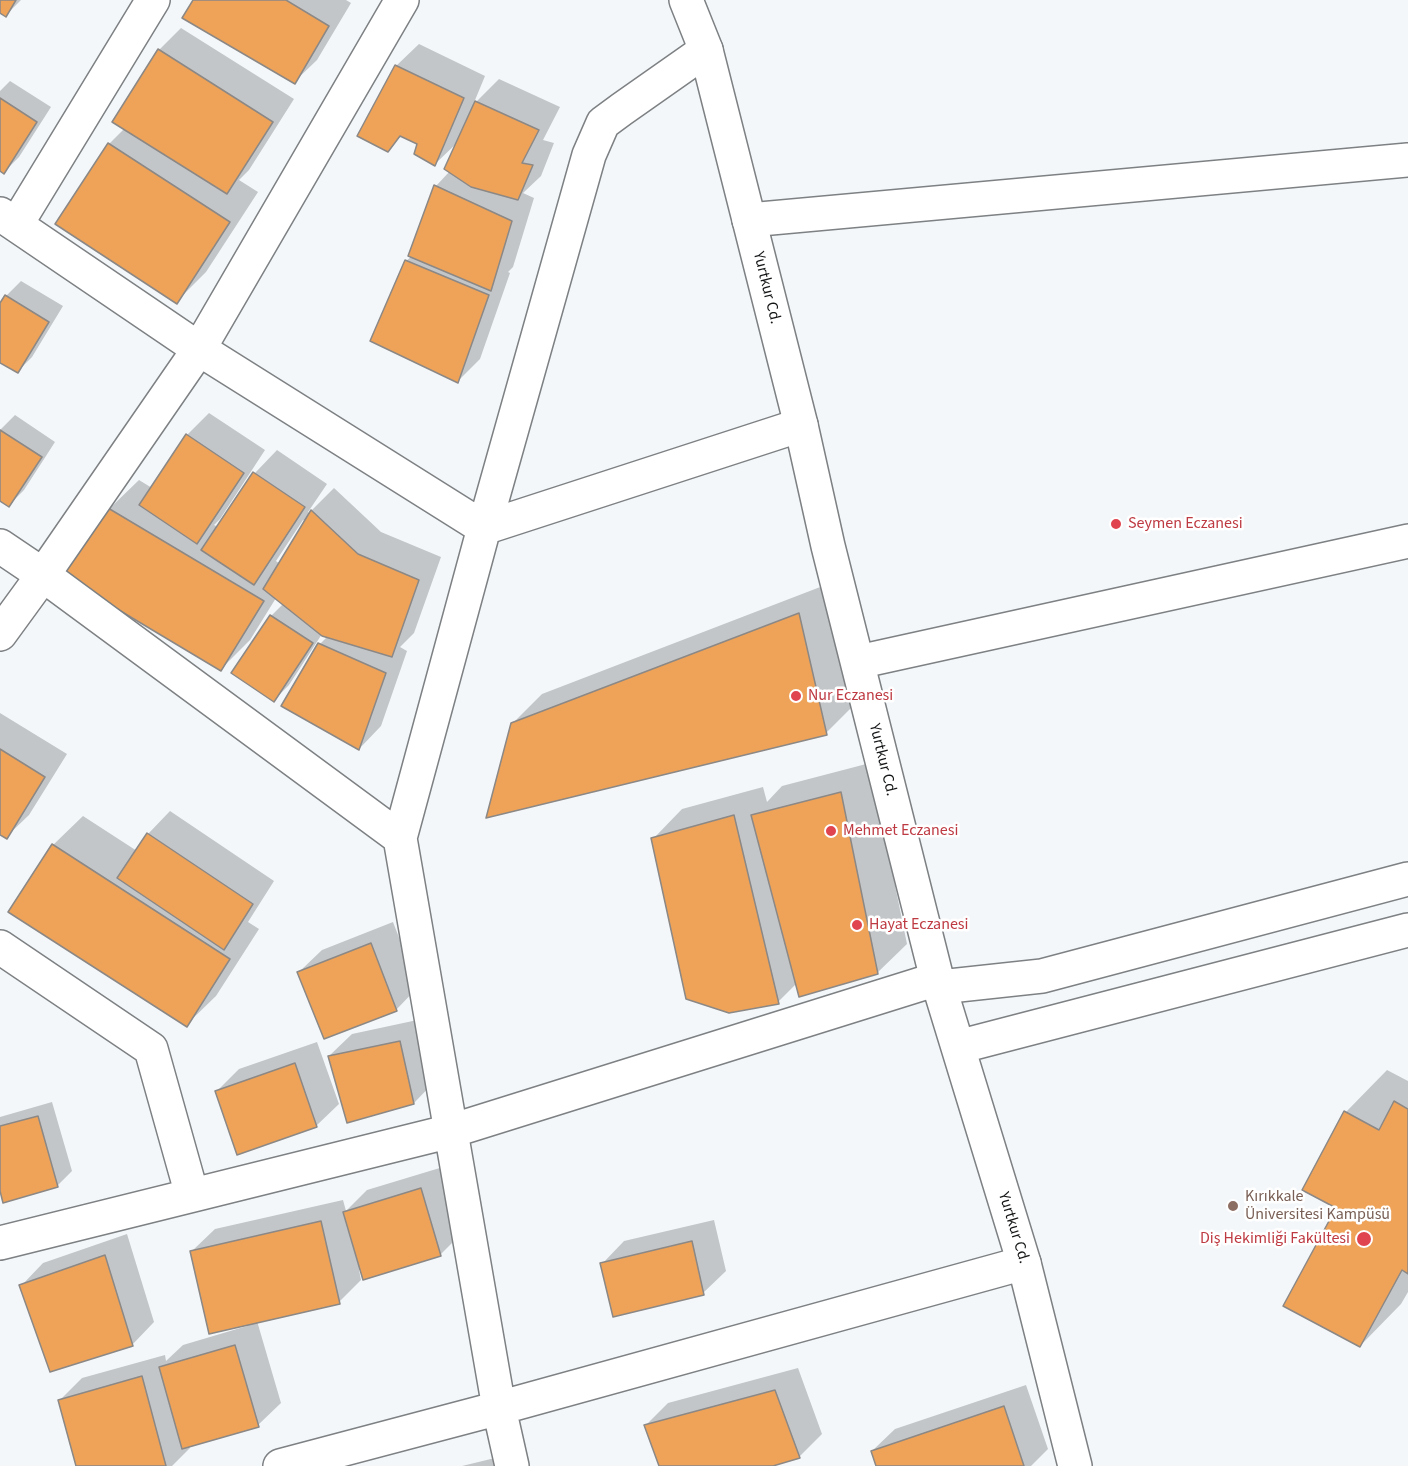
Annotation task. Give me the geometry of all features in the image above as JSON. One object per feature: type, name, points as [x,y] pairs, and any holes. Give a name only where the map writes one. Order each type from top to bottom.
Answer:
[{"type":"street","points":[[153,0],[8,219],[199,349],[484,528]]},
{"type":"street","points":[[0,633],[44,575],[199,349],[402,0]]},
{"type":"street","points":[[674,0],[706,50]]},
{"type":"street","points":[[686,0],[706,50]]},
{"type":"street","points":[[512,1466],[499,1408],[400,838],[589,155],[603,123],[706,50]]},
{"type":"street","name":"Yurtkur Cd.","points":[[706,50],[801,425],[828,546],[939,983],[1024,1263],[1075,1466]]},
{"type":"street","points":[[749,220],[1408,160]]},
{"type":"street","points":[[484,528],[801,425]]},
{"type":"street","points":[[858,662],[1408,541]]},
{"type":"street","points":[[0,546],[44,575],[400,838]]},
{"type":"street","points":[[0,1243],[451,1131],[939,983],[1042,976],[1408,879]]},
{"type":"street","points":[[958,1047],[1408,930]]},
{"type":"street","points":[[0,947],[151,1049],[192,1195]]},
{"type":"street","points":[[280,1466],[1024,1263]]},
{"type":"building","points":[[0,0],[16,0],[6,17],[0,13]]},
{"type":"building","points":[[193,0],[286,0],[329,26],[295,84],[182,18]]},
{"type":"building","points":[[158,49],[273,122],[227,194],[112,122]]},
{"type":"building","points":[[395,65],[464,98],[435,166],[414,154],[417,144],[400,136],[388,152],[357,136]]},
{"type":"building","points":[[0,98],[37,122],[4,174],[0,171]]},
{"type":"building","points":[[475,101],[539,130],[522,163],[533,165],[518,200],[471,187],[444,169]]},
{"type":"building","points":[[108,143],[230,222],[177,304],[55,224]]},
{"type":"building","points":[[434,185],[512,221],[491,291],[408,256]]},
{"type":"building","points":[[405,260],[489,295],[458,383],[370,341]]},
{"type":"building","points":[[5,295],[49,322],[18,373],[0,363],[0,303]]},
{"type":"building","points":[[0,430],[42,457],[9,507],[0,501]]},
{"type":"building","points":[[186,434],[244,473],[197,544],[139,505]]},
{"type":"building","points":[[253,472],[305,507],[254,585],[201,550]]},
{"type":"building","points":[[108,508],[264,601],[221,671],[62,576]]},
{"type":"building","points":[[311,510],[358,554],[419,580],[392,657],[322,636],[263,589]]},
{"type":"building","points":[[799,613],[827,735],[486,818],[511,723]]},
{"type":"building","points":[[270,615],[313,643],[274,702],[231,673]]},
{"type":"building","points":[[318,643],[386,673],[359,750],[281,706]]},
{"type":"building","points":[[0,749],[45,777],[7,839],[0,835]]},
{"type":"building","points":[[841,792],[878,974],[799,997],[751,815]]},
{"type":"building","points":[[734,815],[779,1004],[729,1013],[686,999],[651,838]]},
{"type":"building","points":[[147,833],[253,904],[224,950],[117,878]]},
{"type":"building","points":[[52,844],[230,959],[187,1027],[8,912]]},
{"type":"building","points":[[371,943],[397,1011],[324,1039],[297,972]]},
{"type":"building","points":[[400,1041],[414,1104],[347,1123],[328,1056]]},
{"type":"building","points":[[295,1063],[317,1127],[237,1155],[215,1091]]},
{"type":"building","name":"Diş Hekimliği Fakültesi","points":[[1394,1101],[1408,1109],[1408,1274],[1402,1270],[1360,1347],[1283,1306],[1336,1208],[1302,1190],[1344,1111],[1379,1130]]},
{"type":"building","points":[[38,1116],[58,1187],[3,1203],[0,1191],[0,1126]]},
{"type":"building","points":[[421,1188],[441,1256],[363,1280],[343,1212]]},
{"type":"building","points":[[321,1221],[340,1304],[209,1334],[190,1251]]},
{"type":"building","points":[[692,1241],[704,1295],[613,1317],[600,1263]]},
{"type":"building","points":[[105,1255],[133,1346],[50,1372],[19,1285]]},
{"type":"building","points":[[235,1345],[259,1427],[182,1449],[159,1367]]},
{"type":"building","points":[[142,1376],[166,1466],[76,1466],[58,1400]]},
{"type":"building","points":[[775,1390],[800,1458],[773,1466],[659,1466],[644,1425]]},
{"type":"building","points":[[1004,1406],[1024,1466],[876,1466],[871,1451]]},
{"type":"place","name":"Seymen Eczanesi","points":[[1116,524]]},
{"type":"place","name":"Nur Eczanesi","points":[[796,696]]},
{"type":"place","name":"Mehmet Eczanesi","points":[[831,831]]},
{"type":"place","name":"Hayat Eczanesi","points":[[857,925]]},
{"type":"place","name":"Kırıkkale Üniversitesi Kampüsü","points":[[1233,1206]]},
{"type":"place","name":"Diş Hekimliği Fakültesi","points":[[1364,1239]]}]
